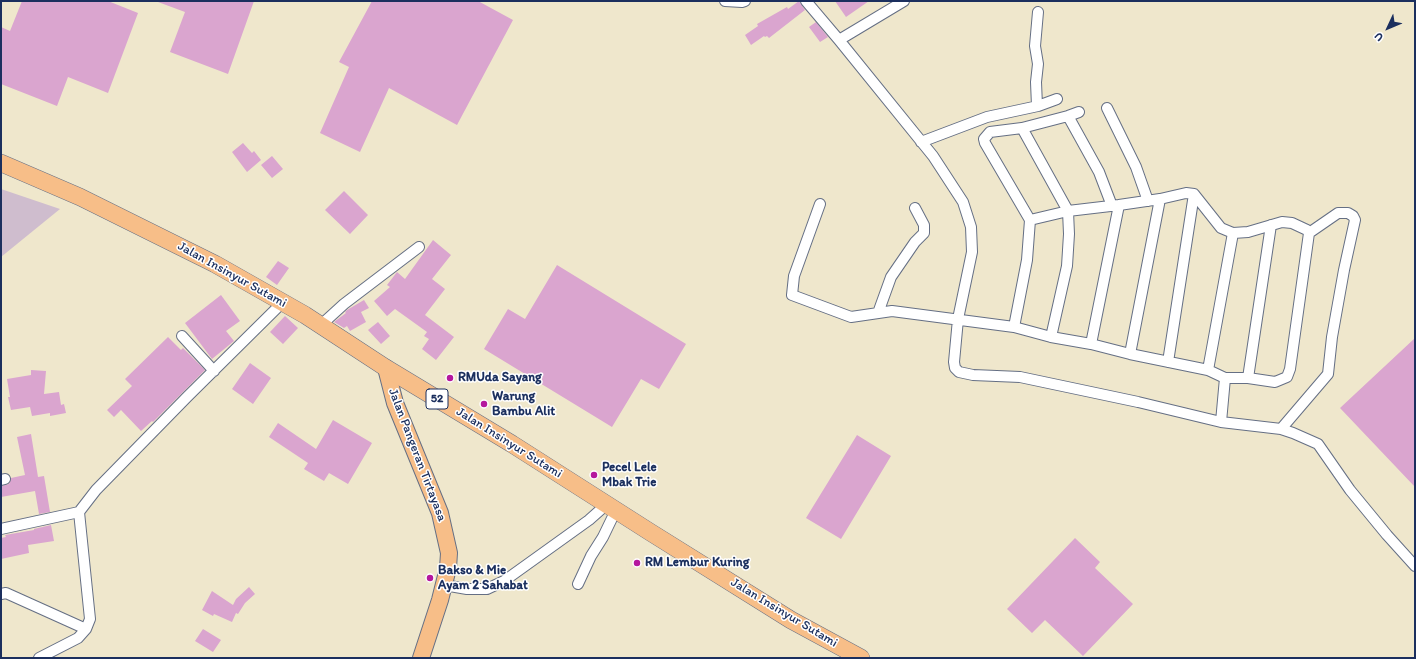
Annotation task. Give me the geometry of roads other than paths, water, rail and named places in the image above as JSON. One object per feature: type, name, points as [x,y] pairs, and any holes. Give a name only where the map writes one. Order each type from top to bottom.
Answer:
[{"type":"highway","name":"Jalan Insinyur Sutami","points":[[1,163],[80,196],[215,264],[320,326],[386,368],[512,444],[791,620],[861,658]]},
{"type":"main road","name":"Jalan Pangeran Tirtayasa","points":[[386,368],[395,403],[440,513],[449,554],[448,568],[444,585],[421,658]]},
{"type":"street","points":[[725,1],[745,1]]},
{"type":"street","points":[[806,1],[840,40],[933,156],[963,202],[971,227],[972,252],[958,319],[954,362],[955,368],[958,372],[973,375],[1020,377],[1138,402],[1221,422],[1282,429],[1318,444],[1350,490],[1415,566]]},
{"type":"street","points":[[840,40],[904,1]]},
{"type":"street","points":[[1037,106],[1036,82],[1038,64],[1035,46],[1038,12]]},
{"type":"street","points":[[921,142],[987,117],[1037,106],[1056,99]]},
{"type":"street","points":[[1107,108],[1136,167],[1148,201]]},
{"type":"street","points":[[1014,327],[1026,260],[1030,220],[984,140],[990,132],[1022,128],[1080,112]]},
{"type":"street","points":[[1068,116],[1099,172],[1115,206],[1091,344]]},
{"type":"street","points":[[1022,128],[1068,211],[1069,234],[1067,266],[1052,337]]},
{"type":"street","points":[[1030,220],[1068,211],[1148,201],[1186,193],[1194,194],[1221,228],[1233,233],[1248,232],[1282,222],[1292,223],[1307,230],[1309,233]]},
{"type":"street","points":[[1168,362],[1194,194]]},
{"type":"street","points":[[1130,354],[1160,199]]},
{"type":"street","points":[[820,204],[794,276],[792,295],[851,317],[892,311],[1014,327],[1052,337],[1091,344],[1130,354],[1208,370],[1225,378],[1248,378],[1275,382],[1287,377],[1290,369],[1309,233],[1338,213],[1348,213],[1353,216],[1355,220],[1333,329],[1328,374],[1282,429]]},
{"type":"street","points":[[878,313],[891,278],[915,242],[924,233],[924,225],[915,208]]},
{"type":"street","points":[[1248,378],[1272,225]]},
{"type":"street","points":[[1208,370],[1233,233]]},
{"type":"street","points":[[320,326],[344,304],[419,247]]},
{"type":"street","points":[[1,530],[79,512],[96,490],[282,303]]},
{"type":"street","points":[[182,336],[214,371]]},
{"type":"street","points":[[1221,422],[1225,378]]},
{"type":"street","points":[[578,584],[591,556],[603,537],[611,507]]},
{"type":"street","points":[[444,585],[467,589],[487,589],[504,581],[589,520],[611,507]]},
{"type":"street","points":[[39,658],[78,638],[86,629],[90,619],[79,512]]},
{"type":"street","points":[[1,594],[6,593],[86,629]]},
{"type":"place","name":"RMUda Sayang","points":[[450,378]]},
{"type":"place","name":"Warung Bambu Alit","points":[[484,404]]},
{"type":"place","name":"Pecel Lele Mbak Trie","points":[[594,475]]},
{"type":"place","name":"RM Lembur Kuring","points":[[637,563]]},
{"type":"place","name":"Bakso & Mie Ayam 2 Sahabat","points":[[430,578]]}]
